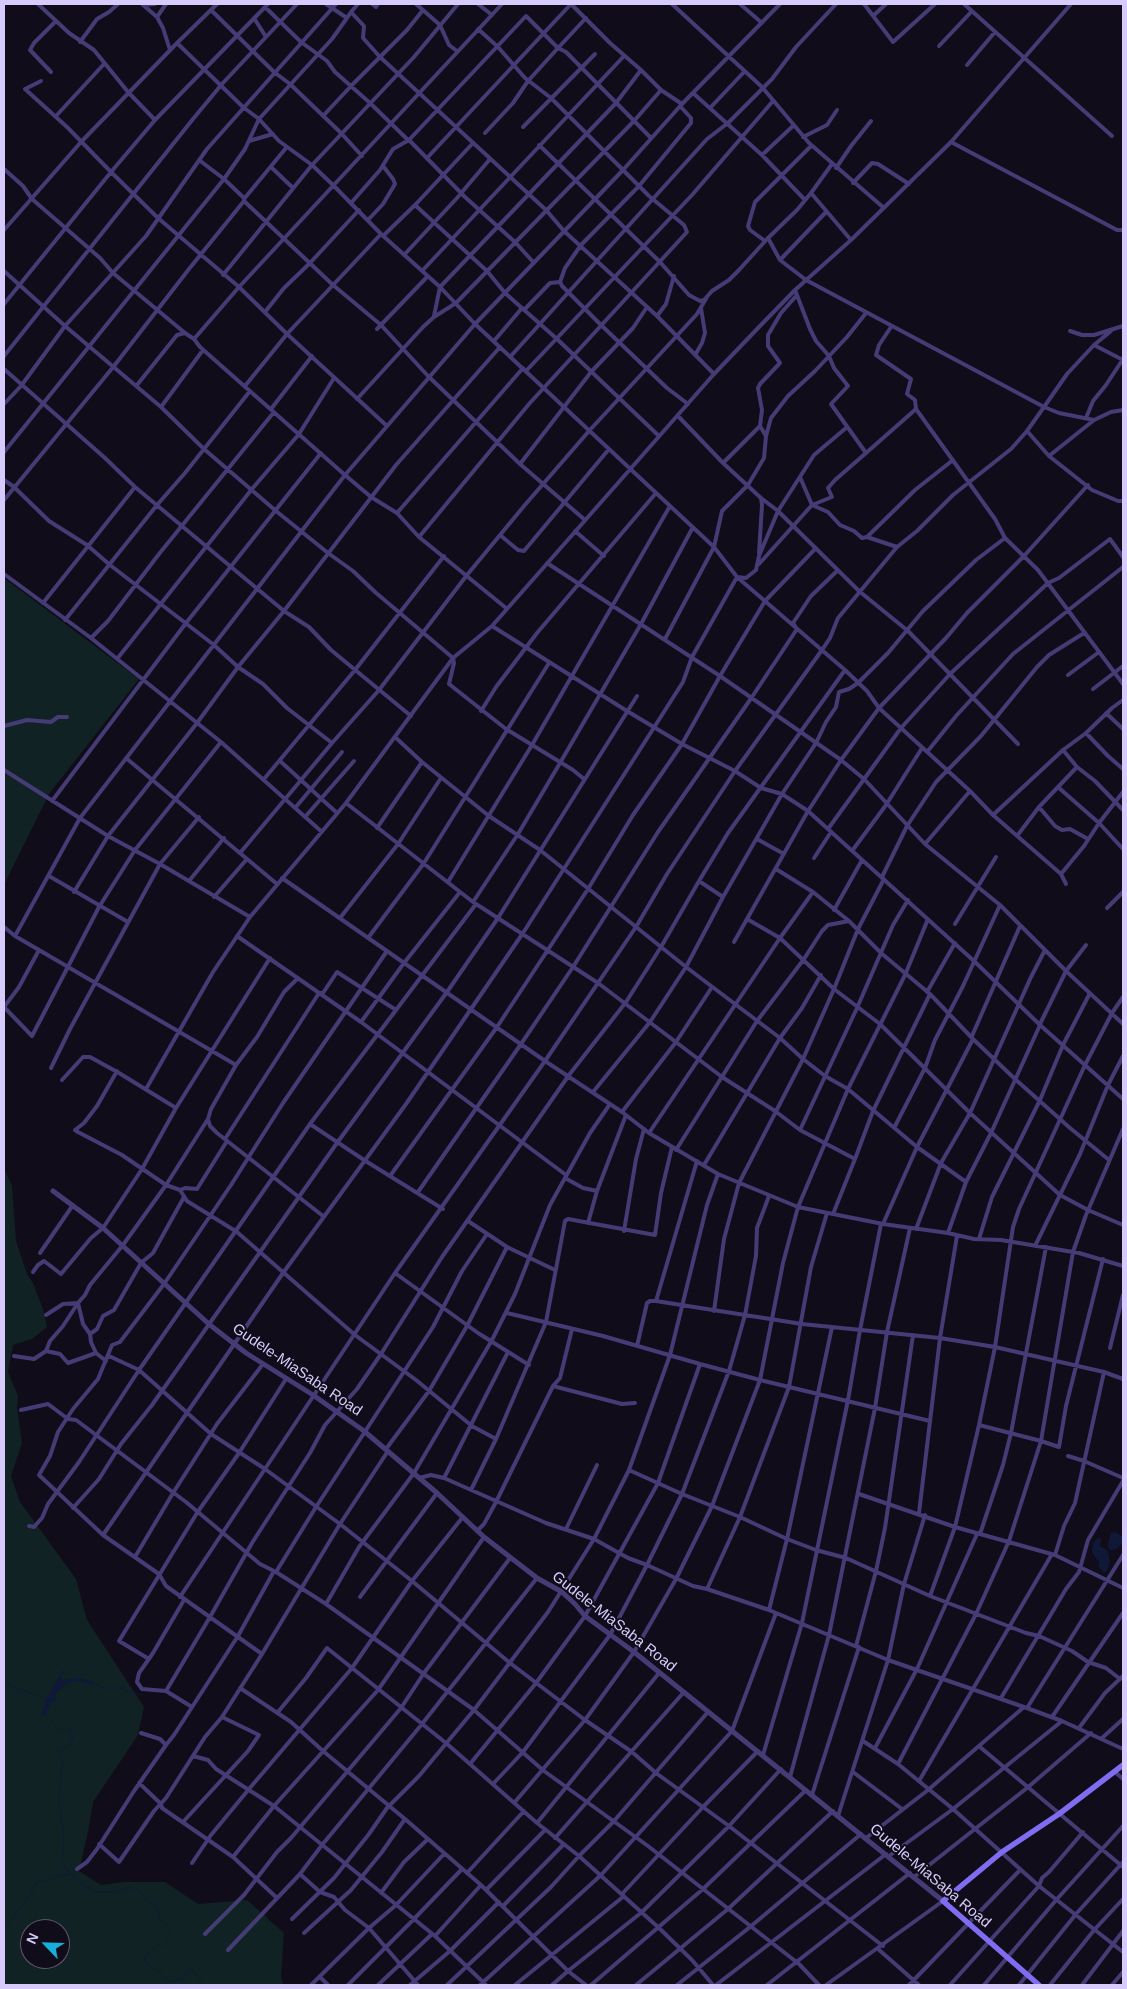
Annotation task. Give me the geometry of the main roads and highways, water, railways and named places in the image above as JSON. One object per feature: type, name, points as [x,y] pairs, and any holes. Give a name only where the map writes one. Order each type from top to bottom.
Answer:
[{"type":"main road","name":"Gudele-MiaSaba Road","points":[[1039,1985],[943,1901],[1002,1852],[1059,1814],[1123,1764]]},
{"type":"water","points":[[1115,1532],[1123,1537],[1123,1543],[1116,1549],[1110,1550],[1108,1547],[1109,1540],[1111,1533]]},
{"type":"water","points":[[1098,1538],[1101,1539],[1100,1546],[1108,1551],[1110,1563],[1107,1571],[1104,1573],[1098,1566],[1100,1563],[1093,1554],[1092,1549],[1094,1542]]},
{"type":"water","points":[[63,1670],[61,1678],[64,1680],[79,1678],[95,1682],[93,1685],[78,1681],[68,1683],[56,1693],[55,1701],[51,1702],[45,1715],[42,1717],[46,1699]]},
{"type":"waterway","points":[[4,1682],[46,1700]]},
{"type":"waterway","points":[[94,1684],[105,1688],[119,1688],[142,1695]]},
{"type":"waterway","points":[[46,1715],[57,1728],[62,1730],[70,1729],[73,1739],[69,1745],[58,1752],[62,1762],[59,1800],[64,1840],[62,1860],[64,1866],[74,1877],[93,1892],[116,1892],[130,1887],[138,1890],[147,1901],[157,1907],[159,1918],[171,1929],[167,1941],[163,1945],[158,1945],[145,1957],[146,1963],[172,1982],[183,1978],[189,1970],[193,1971],[204,1985]]},
{"type":"waterway","points":[[4,1928],[26,1901],[37,1882],[70,1874]]}]
